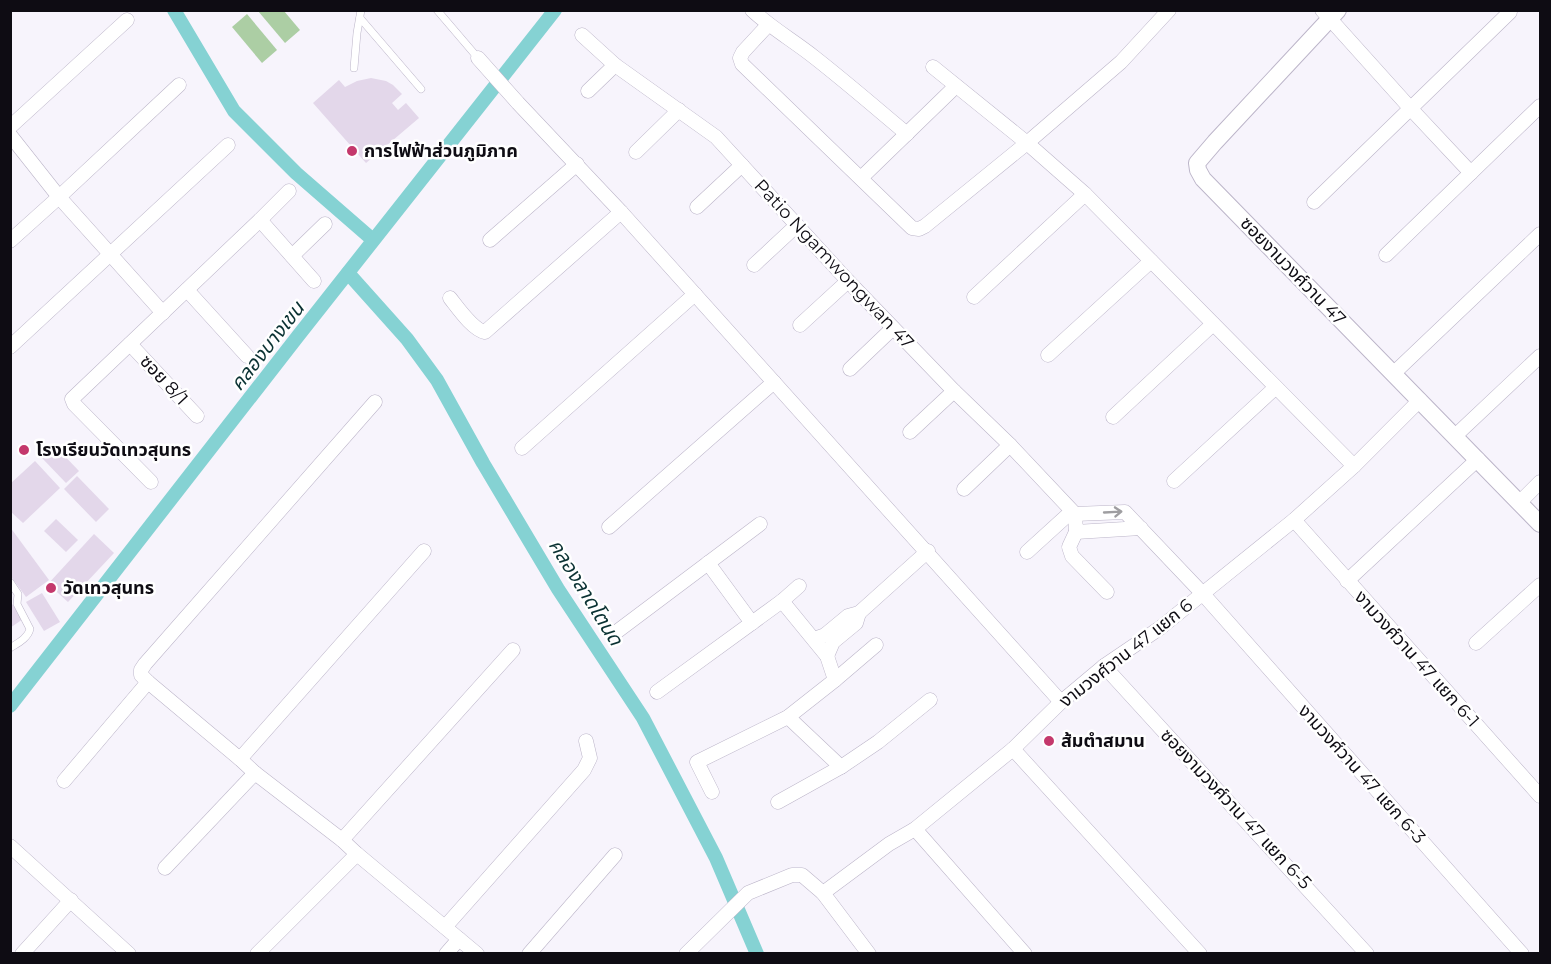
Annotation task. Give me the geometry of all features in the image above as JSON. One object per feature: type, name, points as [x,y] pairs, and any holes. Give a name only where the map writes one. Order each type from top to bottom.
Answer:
[{"type":"street","points":[[752,10],[768,25],[777,29],[814,57],[907,134]]},
{"type":"street","points":[[768,25],[743,52],[740,58],[742,64],[912,228],[919,229],[1027,143],[1121,62],[1169,10]]},
{"type":"street","points":[[1314,202],[1510,12]]},
{"type":"street","points":[[1330,13],[1411,109],[1472,173]]},
{"type":"street","name":"ซอยงามวงศ์วาน 47","points":[[1330,13],[1197,163],[1198,170],[1203,178],[1540,524]]},
{"type":"street","points":[[10,128],[127,20]]},
{"type":"street","name":"Patio Ngamwongwan 47","points":[[582,35],[615,65],[716,137],[848,281],[954,391],[1010,445],[1073,513]]},
{"type":"street","points":[[477,58],[621,212],[928,551],[1061,702]]},
{"type":"street","points":[[588,91],[615,65]]},
{"type":"street","points":[[933,67],[1027,143],[1085,194],[1354,466]]},
{"type":"street","points":[[10,240],[179,85]]},
{"type":"street","points":[[861,178],[956,86]]},
{"type":"street","points":[[1386,255],[1540,106]]},
{"type":"street","points":[[636,152],[679,110]]},
{"type":"street","points":[[10,135],[59,197],[163,313]]},
{"type":"street","points":[[10,346],[228,145]]},
{"type":"street","points":[[490,240],[577,164]]},
{"type":"street","points":[[697,207],[742,165]]},
{"type":"street","points":[[151,482],[74,404],[72,399],[289,191]]},
{"type":"street","points":[[974,297],[1085,194]]},
{"type":"street","points":[[450,298],[475,327],[485,332],[621,212]]},
{"type":"street","points":[[260,220],[314,281]]},
{"type":"street","points":[[292,256],[325,224]]},
{"type":"street","points":[[754,265],[797,225]]},
{"type":"street","points":[[1394,373],[1540,234]]},
{"type":"street","points":[[1048,355],[1151,261]]},
{"type":"street","points":[[800,325],[848,281]]},
{"type":"street","points":[[187,290],[247,356]]},
{"type":"street","points":[[522,448],[695,294]]},
{"type":"street","points":[[1113,417],[1213,324]]},
{"type":"street","points":[[850,369],[893,328]]},
{"type":"street","name":"ซอย 8/1","points":[[130,344],[197,416]]},
{"type":"street","points":[[1455,436],[1540,356]]},
{"type":"street","points":[[609,527],[774,382]]},
{"type":"street","points":[[1174,481],[1275,388]]},
{"type":"street","points":[[910,432],[954,391]]},
{"type":"street","name":"งามวงศ์วาน 47 แยก 6","points":[[823,893],[889,844],[915,829],[1013,749],[1061,702],[1104,666],[1160,628],[1294,520],[1354,466],[1420,400]]},
{"type":"street","points":[[375,402],[145,664],[141,675],[255,773],[342,840],[477,954]]},
{"type":"street","points":[[964,489],[1010,445]]},
{"type":"street","points":[[1347,580],[1478,459]]},
{"type":"street","points":[[1520,502],[1540,483]]},
{"type":"street","name":"งามวงศ์วาน 47 แยก 6-3","points":[[1073,513],[1125,512],[1203,594],[1522,954]]},
{"type":"street","points":[[1073,513],[1076,532],[1069,547],[1072,556],[1107,592]]},
{"type":"street","points":[[1027,552],[1073,513]]},
{"type":"street","name":"งามวงศ์วาน 47 แยก 6-1","points":[[1294,520],[1540,796]]},
{"type":"street","points":[[615,633],[760,524]]},
{"type":"street","points":[[1076,532],[1141,528]]},
{"type":"street","points":[[240,759],[424,551]]},
{"type":"street","points":[[814,639],[825,635],[849,616],[859,613],[928,551]]},
{"type":"street","points":[[708,563],[752,623]]},
{"type":"street","points":[[1476,643],[1540,585]]},
{"type":"street","points":[[657,692],[782,601],[799,586]]},
{"type":"street","points":[[782,601],[827,656],[836,680]]},
{"type":"street","points":[[827,656],[833,642],[856,623],[859,613]]},
{"type":"street","points":[[712,792],[697,762],[788,717],[876,645]]},
{"type":"street","points":[[342,840],[513,650]]},
{"type":"street","name":"ซอยงามวงศ์วาน 47 แยก 6-5","points":[[1104,666],[1367,954]]},
{"type":"street","points":[[64,781],[148,682]]},
{"type":"street","points":[[778,802],[841,767],[878,742],[930,699]]},
{"type":"street","points":[[788,717],[841,767]]},
{"type":"street","points":[[446,927],[584,770],[590,758],[586,741]]},
{"type":"street","points":[[1013,749],[1200,954]]},
{"type":"street","points":[[165,868],[255,773]]},
{"type":"street","points":[[915,829],[1025,954]]},
{"type":"street","points":[[10,846],[129,954]]},
{"type":"street","points":[[257,954],[357,854]]},
{"type":"street","points":[[529,954],[615,855]]},
{"type":"street","points":[[686,954],[748,893],[792,875],[802,875],[823,893],[869,954]]},
{"type":"street","points":[[22,954],[71,900]]},
{"type":"street","points":[[446,954],[459,939]]},
{"type":"lane","points":[[437,10],[477,58]]},
{"type":"lane","points":[[354,68],[361,14]]},
{"type":"lane","points":[[361,14],[421,89]]},
{"type":"lane","points":[[10,582],[18,594],[17,604],[30,629],[25,637],[10,648]]},
{"type":"green space","points":[[258,11],[284,11],[300,30],[285,43]]},
{"type":"green space","points":[[247,14],[277,50],[262,63],[232,27]]},
{"type":"building","points":[[371,78],[393,85],[402,94],[392,103],[398,110],[406,103],[419,118],[366,163],[313,103],[339,80],[345,87]]},
{"type":"building","points":[[55,446],[79,471],[66,483],[42,458]]},
{"type":"building","points":[[35,461],[60,488],[23,523],[10,511],[10,484]]},
{"type":"building","points":[[77,476],[109,509],[96,522],[64,489]]},
{"type":"building","points":[[56,519],[78,540],[66,552],[44,531]]},
{"type":"building","points":[[10,527],[49,580],[26,597],[10,575]]},
{"type":"building","points":[[94,534],[114,553],[68,602],[48,584]]},
{"type":"building","points":[[42,593],[60,622],[44,631],[26,602]]},
{"type":"building","points":[[10,601],[23,619],[10,628]]},
{"type":"waterway","points":[[174,10],[234,111],[296,173],[373,240]]},
{"type":"waterway","name":"คลองบางเขน","points":[[10,706],[555,10]]},
{"type":"waterway","name":"คลองลาดโตนด","points":[[348,273],[407,339],[437,380],[558,589],[643,718],[716,858],[757,954]]},
{"type":"place","name":"การไฟฟ้าส่วนภูมิภาค","points":[[352,151]]},
{"type":"place","name":"โรงเรียนวัดเทวสุนทร","points":[[24,450]]},
{"type":"place","name":"วัดเทวสุนทร","points":[[51,588]]},
{"type":"place","name":"ส้มตำสมาน","points":[[1049,741]]}]
